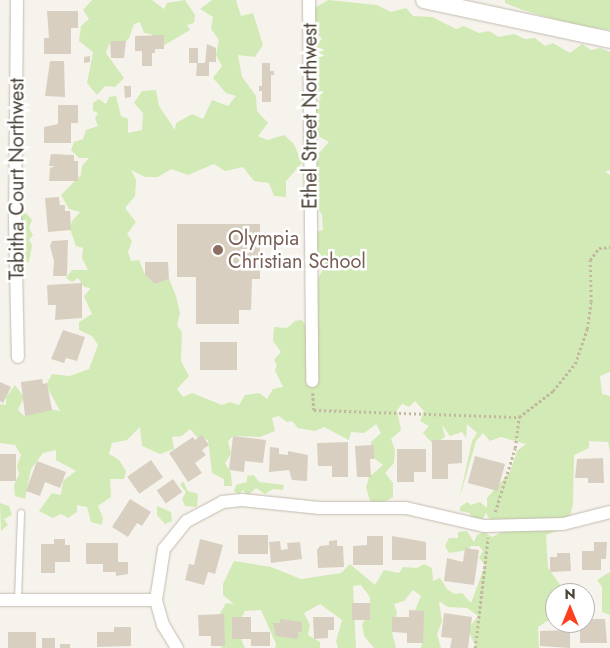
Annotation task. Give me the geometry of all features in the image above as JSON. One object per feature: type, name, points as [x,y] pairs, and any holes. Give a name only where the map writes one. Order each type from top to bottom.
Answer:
[{"type":"street","name":"Tabitha Court Northwest","points":[[17,0],[15,219],[18,357]]},
{"type":"street","name":"Ethel Street Northwest","points":[[309,0],[312,382]]},
{"type":"street","points":[[424,0],[610,40]]},
{"type":"street","points":[[177,648],[163,625],[156,600],[164,548],[187,521],[222,502],[242,500],[320,508],[406,508],[484,526],[547,526],[610,512]]},
{"type":"street","points":[[0,600],[156,600]]},
{"type":"lane","points":[[18,600],[21,513]]},
{"type":"path","points":[[312,382],[314,410],[519,417],[553,392],[575,364],[587,329],[592,302],[590,260],[599,248],[610,247]]},
{"type":"path","points":[[495,512],[515,448],[519,417]]},
{"type":"path","points":[[475,648],[489,533]]},
{"type":"green space","points":[[92,0],[152,0],[164,9],[167,3],[185,0],[195,15],[194,23],[187,25],[190,30],[161,47],[151,34],[144,33],[140,22],[134,24],[129,38],[123,44],[110,42],[106,53],[124,78],[115,87],[105,86],[97,95],[87,83],[93,52],[79,41],[81,26],[89,19],[83,10]]},
{"type":"green space","points":[[212,0],[236,0],[241,16],[253,13],[263,45],[255,57],[238,55],[242,77],[256,96],[257,111],[268,123],[258,136],[267,140],[284,135],[294,144],[302,163],[286,181],[286,197],[274,196],[269,183],[254,181],[243,167],[225,171],[214,164],[188,175],[171,169],[158,177],[145,177],[131,170],[136,180],[135,196],[125,208],[136,222],[127,234],[132,241],[128,252],[131,261],[139,260],[145,275],[155,284],[169,279],[176,296],[180,313],[177,325],[182,332],[181,361],[189,376],[177,389],[183,397],[192,393],[222,405],[230,402],[239,405],[245,395],[259,393],[267,399],[273,389],[283,387],[275,370],[277,365],[274,360],[281,352],[273,341],[274,327],[287,328],[295,321],[302,320],[309,331],[309,299],[318,295],[314,288],[322,271],[315,260],[314,233],[323,230],[322,215],[316,205],[318,194],[305,186],[303,174],[315,166],[319,153],[329,142],[316,135],[313,128],[317,118],[314,106],[321,98],[314,91],[314,64],[320,54],[317,46],[322,38],[307,27],[313,9],[328,0],[377,5],[391,12],[406,8],[413,16],[432,17],[456,29],[464,26],[479,33],[489,31],[499,37],[514,34],[525,39],[535,38],[545,46],[553,43],[570,53],[582,44],[591,50],[600,48],[610,52],[610,170],[605,172],[610,175],[610,372],[600,376],[602,394],[610,396],[610,453],[608,442],[589,441],[589,448],[574,455],[573,504],[567,527],[546,535],[548,568],[559,583],[545,583],[545,622],[538,627],[539,648],[473,648],[475,646],[468,629],[478,616],[467,608],[448,607],[439,601],[442,621],[437,634],[441,648],[421,648],[422,643],[411,620],[421,596],[413,590],[404,601],[394,604],[397,613],[392,632],[396,648],[374,648],[364,636],[362,624],[370,612],[370,597],[361,585],[353,586],[356,648],[338,648],[336,641],[342,620],[320,604],[304,613],[310,625],[308,635],[320,642],[320,648],[275,648],[276,644],[261,610],[245,611],[236,628],[245,648],[222,648],[219,643],[219,615],[226,603],[234,604],[223,595],[223,584],[234,561],[271,567],[301,579],[341,573],[350,564],[375,585],[384,570],[399,573],[403,567],[417,568],[424,564],[432,568],[433,581],[440,578],[447,589],[454,594],[462,593],[471,603],[485,565],[479,558],[483,551],[479,546],[471,546],[468,550],[449,553],[445,546],[449,538],[458,538],[458,532],[467,531],[474,542],[477,535],[484,532],[492,537],[506,530],[492,524],[486,513],[482,520],[472,520],[470,513],[460,511],[460,507],[467,502],[471,505],[480,502],[487,508],[487,498],[510,472],[517,451],[526,444],[501,437],[490,441],[483,433],[476,441],[459,500],[472,441],[477,433],[467,424],[466,438],[462,432],[450,436],[442,425],[445,437],[433,444],[423,433],[429,426],[420,421],[424,411],[415,401],[409,407],[402,404],[397,410],[401,430],[391,439],[395,450],[394,463],[385,473],[393,483],[393,497],[381,504],[370,501],[366,487],[369,477],[383,465],[371,456],[371,442],[381,433],[376,424],[364,433],[351,432],[349,440],[324,427],[315,431],[298,428],[292,421],[287,422],[279,416],[272,418],[275,431],[260,437],[233,436],[228,441],[231,454],[225,463],[231,473],[232,486],[224,486],[224,479],[212,473],[208,440],[198,438],[190,429],[182,436],[172,437],[174,449],[160,454],[142,446],[140,427],[127,440],[112,443],[109,454],[119,460],[126,471],[124,479],[110,479],[111,497],[98,506],[103,518],[102,525],[91,522],[87,507],[77,505],[77,512],[68,518],[61,514],[53,518],[39,511],[52,493],[61,495],[63,481],[76,471],[56,460],[56,450],[43,453],[31,469],[25,499],[15,496],[14,485],[19,474],[17,466],[21,455],[15,445],[0,443],[0,404],[6,405],[6,397],[15,385],[24,397],[18,410],[24,416],[46,408],[60,411],[46,385],[52,374],[70,376],[89,369],[98,345],[92,336],[79,330],[79,322],[92,314],[84,296],[91,288],[84,287],[78,278],[72,282],[66,278],[72,270],[88,270],[82,258],[83,248],[76,246],[70,229],[72,221],[80,212],[69,209],[61,195],[81,175],[82,166],[89,158],[79,158],[71,150],[74,142],[83,139],[86,130],[98,126],[95,118],[98,113],[93,111],[93,103],[99,99],[106,104],[109,97],[116,96],[121,116],[128,119],[128,133],[142,130],[143,113],[134,103],[142,91],[156,90],[159,106],[175,130],[176,123],[192,114],[203,119],[212,100],[228,106],[236,96],[226,93],[213,78],[222,66],[216,55],[219,40],[211,29],[213,17],[200,9]]},
{"type":"green space","points":[[505,0],[610,0],[610,30],[573,25],[523,10],[505,3]]},
{"type":"green space","points":[[26,213],[32,220],[29,228],[33,235],[29,240],[32,245],[29,262],[22,264],[19,260],[18,235],[23,225],[18,221],[20,215]]},
{"type":"green space","points":[[254,475],[259,482],[284,485],[283,490],[273,489],[265,494],[256,488],[248,495],[243,490],[239,494],[234,491],[236,485],[247,482],[247,476]]},
{"type":"green space","points":[[183,481],[188,491],[198,494],[197,507],[185,506],[182,499],[186,492],[180,485]]},
{"type":"green space","points":[[0,503],[9,506],[12,515],[4,519],[8,525],[1,531]]},
{"type":"green space","points":[[157,506],[171,512],[172,521],[165,524],[157,515]]},
{"type":"green space","points":[[610,572],[610,615],[602,612],[602,587],[597,580]]},
{"type":"building","points":[[47,11],[78,11],[78,28],[71,28],[71,54],[44,54],[44,38],[49,38]]},
{"type":"building","points":[[164,35],[164,49],[155,49],[155,53],[152,53],[152,66],[142,66],[142,51],[135,51],[135,36]]},
{"type":"building","points":[[110,41],[126,41],[124,58],[111,58]]},
{"type":"building","points":[[207,44],[216,48],[216,62],[209,62],[209,76],[196,76],[197,63],[205,63]]},
{"type":"building","points":[[189,48],[198,48],[198,63],[189,63]]},
{"type":"building","points":[[90,56],[90,62],[84,63],[84,57]]},
{"type":"building","points":[[50,61],[64,61],[65,97],[45,96]]},
{"type":"building","points":[[262,63],[270,63],[270,71],[274,71],[274,75],[271,75],[271,102],[262,102],[262,91],[259,91],[259,86],[262,86]]},
{"type":"building","points":[[124,86],[131,86],[131,97],[125,98]]},
{"type":"building","points":[[58,105],[78,105],[78,123],[71,123],[71,143],[44,143],[44,127],[58,124]]},
{"type":"building","points":[[51,154],[74,155],[74,161],[78,161],[78,181],[49,181],[50,168],[55,166],[49,166]]},
{"type":"building","points":[[59,197],[60,205],[65,205],[65,211],[70,211],[71,230],[48,232],[45,198]]},
{"type":"building","name":"Olympia Christian School","points":[[177,224],[260,224],[260,279],[252,279],[251,310],[239,310],[239,324],[196,324],[196,277],[177,277]]},
{"type":"building","points":[[68,240],[67,276],[53,276],[54,261],[50,246],[52,241]]},
{"type":"building","points":[[145,262],[168,262],[169,279],[155,284],[145,275]]},
{"type":"building","points":[[82,283],[82,318],[55,320],[56,305],[48,305],[47,285]]},
{"type":"building","points":[[63,330],[85,337],[77,361],[66,358],[64,363],[51,359]]},
{"type":"building","points":[[200,342],[237,342],[237,370],[200,370]]},
{"type":"building","points":[[42,379],[43,384],[47,383],[52,410],[25,416],[21,382]]},
{"type":"building","points":[[0,382],[11,387],[3,403],[0,401]]},
{"type":"building","points":[[202,435],[209,445],[202,450],[206,455],[195,463],[202,473],[188,482],[169,453],[193,437],[195,440]]},
{"type":"building","points":[[233,436],[266,440],[263,463],[245,461],[244,472],[229,470]]},
{"type":"building","points":[[432,440],[462,440],[462,463],[448,464],[448,479],[432,479]]},
{"type":"building","points":[[348,442],[348,477],[332,477],[332,466],[318,466],[317,443]]},
{"type":"building","points":[[374,445],[374,459],[370,459],[371,477],[357,477],[355,446]]},
{"type":"building","points":[[270,447],[279,448],[279,454],[288,455],[288,451],[308,455],[307,481],[292,480],[289,470],[269,472]]},
{"type":"building","points":[[397,449],[426,449],[426,472],[414,472],[414,482],[397,482]]},
{"type":"building","points":[[0,454],[16,454],[16,481],[0,481]]},
{"type":"building","points":[[475,456],[505,464],[498,491],[468,483]]},
{"type":"building","points":[[603,458],[604,483],[588,483],[588,478],[575,478],[577,459]]},
{"type":"building","points":[[151,460],[163,477],[139,494],[127,477]]},
{"type":"building","points":[[37,461],[66,472],[60,488],[45,482],[40,496],[26,491]]},
{"type":"building","points":[[173,479],[182,492],[166,504],[157,490]]},
{"type":"building","points":[[130,499],[151,512],[142,526],[137,523],[128,537],[112,527]]},
{"type":"building","points":[[238,535],[268,535],[268,554],[238,554]]},
{"type":"building","points":[[367,536],[383,536],[383,565],[353,565],[353,546],[367,545]]},
{"type":"building","points":[[392,536],[426,542],[426,560],[392,560]]},
{"type":"building","points":[[54,539],[65,539],[65,545],[70,545],[70,562],[55,562],[55,573],[41,573],[41,544],[54,544]]},
{"type":"building","points":[[200,539],[223,545],[215,574],[208,572],[204,585],[185,580],[189,564],[194,565]]},
{"type":"building","points":[[337,540],[337,546],[343,546],[344,567],[318,568],[317,550],[320,546],[329,545],[329,541]]},
{"type":"building","points":[[280,541],[281,550],[288,549],[287,543],[300,542],[302,559],[271,563],[269,542]]},
{"type":"building","points":[[594,542],[607,542],[606,559],[601,559],[601,570],[582,570],[582,551],[594,551]]},
{"type":"building","points":[[86,543],[118,543],[118,562],[128,562],[128,574],[116,576],[116,572],[103,572],[103,564],[86,564]]},
{"type":"building","points":[[465,548],[479,550],[474,585],[444,581],[447,558],[463,562]]},
{"type":"building","points":[[557,553],[570,553],[571,571],[550,572],[550,557],[557,557]]},
{"type":"building","points":[[352,603],[370,603],[370,620],[352,620]]},
{"type":"building","points":[[409,610],[424,611],[423,643],[407,643],[407,633],[392,632],[392,617],[409,617]]},
{"type":"building","points":[[444,613],[472,617],[468,648],[450,648],[452,638],[441,637]]},
{"type":"building","points":[[224,614],[225,646],[211,646],[211,636],[199,636],[198,615]]},
{"type":"building","points":[[232,617],[251,617],[251,632],[270,632],[270,646],[251,646],[251,639],[232,639]]},
{"type":"building","points":[[313,617],[334,617],[334,630],[328,630],[328,638],[314,639]]},
{"type":"building","points":[[280,619],[302,622],[302,632],[298,632],[298,639],[276,636],[273,623],[280,623]]},
{"type":"building","points":[[595,619],[605,619],[607,643],[580,643],[580,633],[595,633]]},
{"type":"building","points":[[114,627],[131,627],[131,646],[97,647],[97,632],[114,632]]},
{"type":"building","points":[[540,631],[545,631],[545,633],[570,633],[570,648],[540,646]]},
{"type":"building","points":[[8,632],[36,632],[36,648],[8,648]]},
{"type":"building","points":[[42,638],[55,638],[55,648],[42,648]]},
{"type":"building","points":[[60,644],[70,644],[70,648],[60,648]]},
{"type":"place","name":"Olympia Christian School","points":[[218,250]]}]
